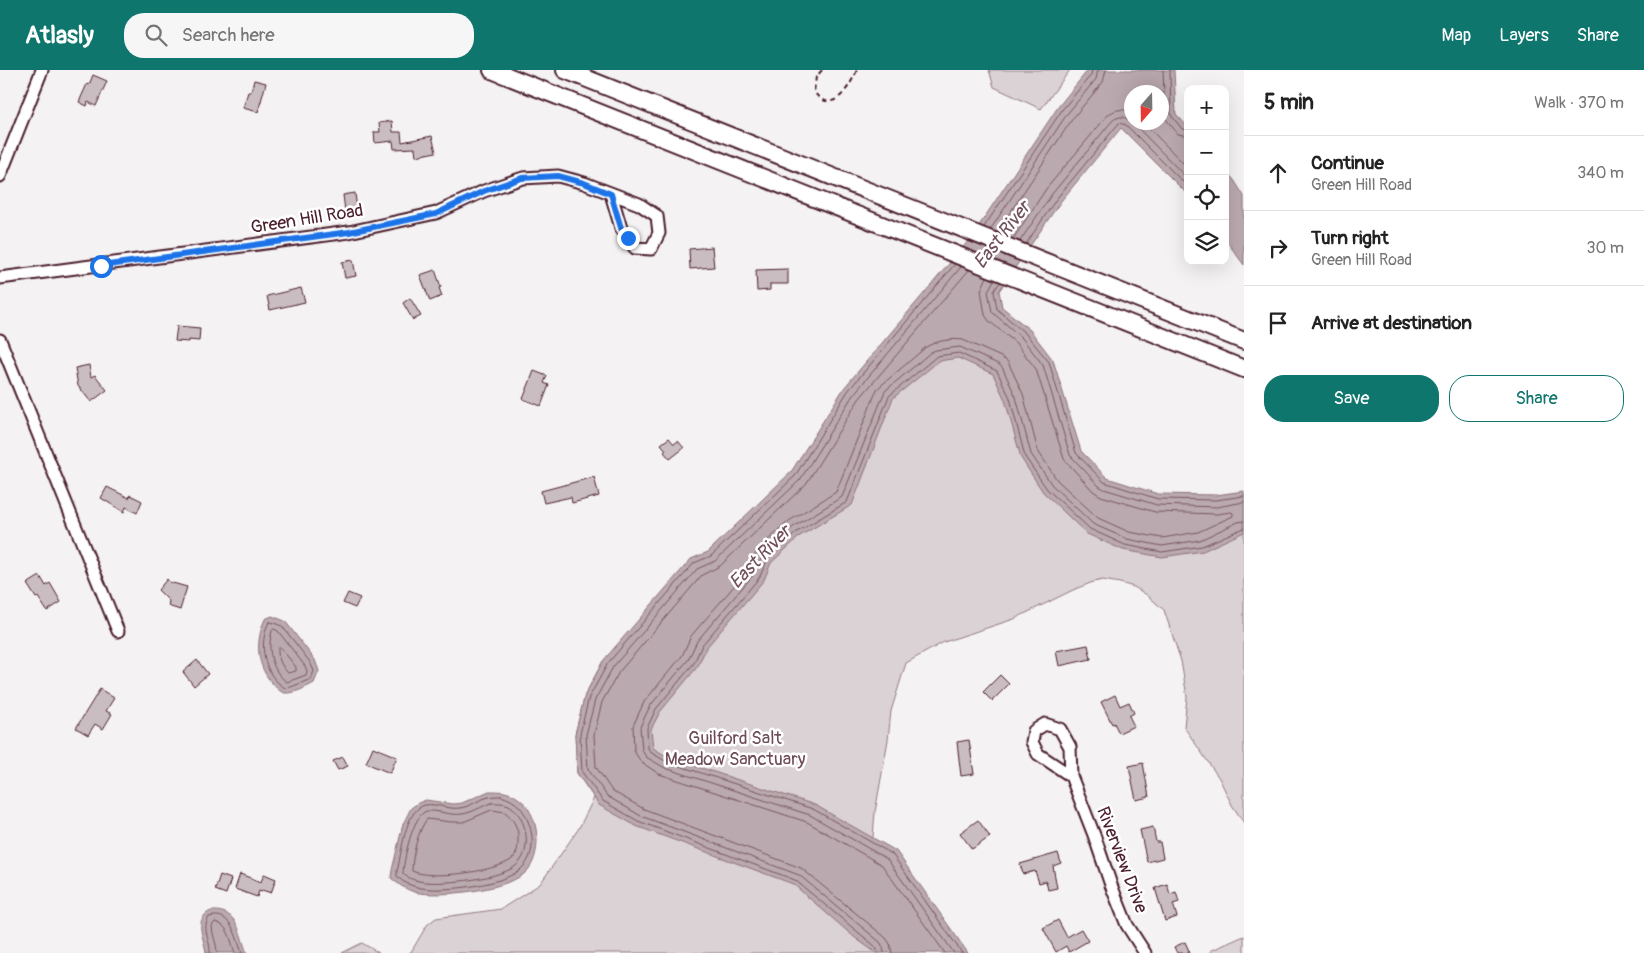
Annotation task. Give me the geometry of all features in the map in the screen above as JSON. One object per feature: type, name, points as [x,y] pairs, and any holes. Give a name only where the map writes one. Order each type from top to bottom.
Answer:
[{"type":"highway","points":[[492,70],[1244,369]]},
{"type":"highway","points":[[565,70],[1244,341]]},
{"type":"street","points":[[0,176],[42,70]]},
{"type":"street","name":"Green Hill Road","points":[[0,278],[349,232],[436,214],[484,191],[522,178],[558,176],[584,183],[639,204],[657,216],[659,233],[652,249],[635,248],[621,228],[611,194]]},
{"type":"street","points":[[0,340],[118,632]]},
{"type":"street","name":"Riverview Drive","points":[[1071,776],[1038,754],[1032,742],[1034,731],[1045,724],[1060,729],[1070,747],[1071,776],[1127,925],[1145,953]]},
{"type":"path","points":[[822,70],[816,77],[814,92],[822,100],[840,97],[850,85],[856,70]]},
{"type":"green space","points":[[989,70],[1070,70],[1041,109],[994,87]]},
{"type":"green space","name":"Guilford Salt Meadow Sanctuary","points":[[938,308],[1112,508],[1244,493],[1244,823],[1232,805],[1219,778],[1184,727],[1187,697],[1181,661],[1164,610],[1147,595],[1134,587],[1103,580],[1073,590],[1014,619],[944,642],[906,663],[891,711],[888,740],[875,812],[872,849],[881,953],[409,953],[427,925],[436,918],[501,909],[540,884],[579,828],[594,798],[577,773],[575,734],[585,695],[603,661],[775,519]]},
{"type":"green space","points":[[1244,936],[1244,953],[1211,953],[1210,951]]},
{"type":"green space","points":[[362,943],[379,953],[342,953]]},
{"type":"water","name":"East River","points":[[1088,70],[1174,70],[1176,114],[1184,123],[1184,191],[1121,128],[1061,201],[999,291],[1002,307],[1030,330],[1053,360],[1081,451],[1107,478],[1158,494],[1216,495],[1244,491],[1244,532],[1203,551],[1162,557],[1123,550],[1087,534],[1043,492],[1021,458],[1005,400],[993,374],[958,358],[939,361],[893,398],[852,505],[800,536],[771,563],[764,580],[706,648],[698,666],[660,712],[651,729],[653,748],[668,757],[815,805],[896,851],[968,953],[876,953],[854,937],[793,884],[636,826],[599,805],[577,773],[575,734],[585,695],[603,661],[691,559],[708,552],[791,472],[844,388],[970,239],[1058,107]]},
{"type":"water","points":[[1229,174],[1244,196],[1244,265],[1229,244]]},
{"type":"water","points":[[272,616],[285,621],[315,660],[319,671],[314,683],[296,691],[285,693],[278,690],[267,677],[260,661],[259,644],[265,619]]},
{"type":"water","points":[[489,791],[504,792],[515,796],[531,812],[537,843],[533,862],[528,870],[507,883],[474,891],[440,894],[414,892],[391,878],[403,824],[411,808],[426,800],[453,804],[462,803]]},
{"type":"water","points":[[211,911],[220,911],[233,918],[247,953],[206,953],[201,924],[205,915]]},
{"type":"building","points":[[93,75],[107,81],[96,106],[88,102],[87,106],[79,102]]},
{"type":"building","points":[[254,80],[266,83],[258,112],[243,108],[248,92],[251,92]]},
{"type":"building","points":[[392,121],[393,132],[401,132],[402,142],[432,136],[436,152],[416,156],[415,148],[394,149],[393,141],[375,143],[374,132],[380,132],[379,123]]},
{"type":"building","points":[[355,193],[357,210],[345,211],[343,195]]},
{"type":"building","points":[[712,247],[714,267],[690,269],[689,249]]},
{"type":"building","points":[[353,260],[356,276],[345,278],[342,262]]},
{"type":"building","points":[[788,269],[788,284],[770,284],[770,290],[757,291],[756,270]]},
{"type":"building","points":[[435,270],[442,296],[430,301],[420,275]]},
{"type":"building","points":[[301,288],[305,302],[270,310],[267,296]]},
{"type":"building","points":[[410,298],[421,316],[413,320],[403,303]]},
{"type":"building","points":[[177,326],[200,328],[199,341],[175,341]]},
{"type":"building","points":[[89,365],[91,377],[95,375],[107,390],[91,402],[78,386],[75,368]]},
{"type":"building","points":[[534,371],[547,376],[544,383],[549,385],[541,406],[523,399]]},
{"type":"building","points":[[669,438],[674,444],[678,441],[684,448],[670,459],[664,452],[666,450],[661,444]]},
{"type":"building","points":[[594,477],[599,496],[572,503],[571,497],[544,503],[541,491]]},
{"type":"building","points":[[107,487],[129,498],[130,495],[142,501],[137,513],[126,507],[124,512],[101,498]]},
{"type":"building","points":[[40,576],[46,586],[50,583],[61,602],[47,611],[27,584]]},
{"type":"building","points":[[167,579],[169,582],[187,587],[180,610],[168,606],[169,601],[158,590]]},
{"type":"building","points":[[348,593],[360,598],[355,608],[343,603]]},
{"type":"building","points":[[1088,645],[1091,659],[1059,666],[1056,651]]},
{"type":"building","points":[[197,660],[208,674],[194,686],[183,672]]},
{"type":"building","points":[[1000,675],[1009,684],[992,701],[983,692]]},
{"type":"building","points":[[100,689],[114,698],[106,711],[112,714],[103,729],[95,724],[88,735],[76,728]]},
{"type":"building","points":[[1115,695],[1120,706],[1129,702],[1134,713],[1129,716],[1134,726],[1119,733],[1114,723],[1112,724],[1101,702]]},
{"type":"building","points":[[969,740],[974,774],[961,776],[957,742]]},
{"type":"building","points":[[373,747],[397,757],[390,773],[366,763]]},
{"type":"building","points":[[343,757],[348,766],[338,770],[333,761]]},
{"type":"building","points":[[1143,763],[1149,797],[1136,800],[1129,766]]},
{"type":"building","points":[[978,820],[990,837],[972,849],[960,833]]},
{"type":"building","points":[[1153,827],[1156,842],[1160,842],[1163,858],[1147,862],[1140,830]]},
{"type":"building","points":[[1058,853],[1061,863],[1053,866],[1057,888],[1048,890],[1046,881],[1039,883],[1035,871],[1023,874],[1020,864]]},
{"type":"building","points":[[240,874],[261,882],[264,874],[276,879],[271,893],[262,890],[262,892],[259,891],[257,897],[235,889]]},
{"type":"building","points":[[220,875],[231,879],[226,894],[215,890]]},
{"type":"building","points":[[1167,884],[1170,894],[1176,892],[1179,902],[1173,904],[1177,917],[1165,921],[1155,888]]},
{"type":"building","points":[[1058,920],[1067,937],[1081,929],[1088,941],[1069,952],[1066,946],[1056,952],[1043,928]]},
{"type":"building","points":[[1185,942],[1190,953],[1177,953],[1174,947]]},
{"type":"route","points":[[101,266],[349,232],[436,214],[484,191],[522,178],[558,176],[584,183],[611,194],[621,228],[628,238]]}]
